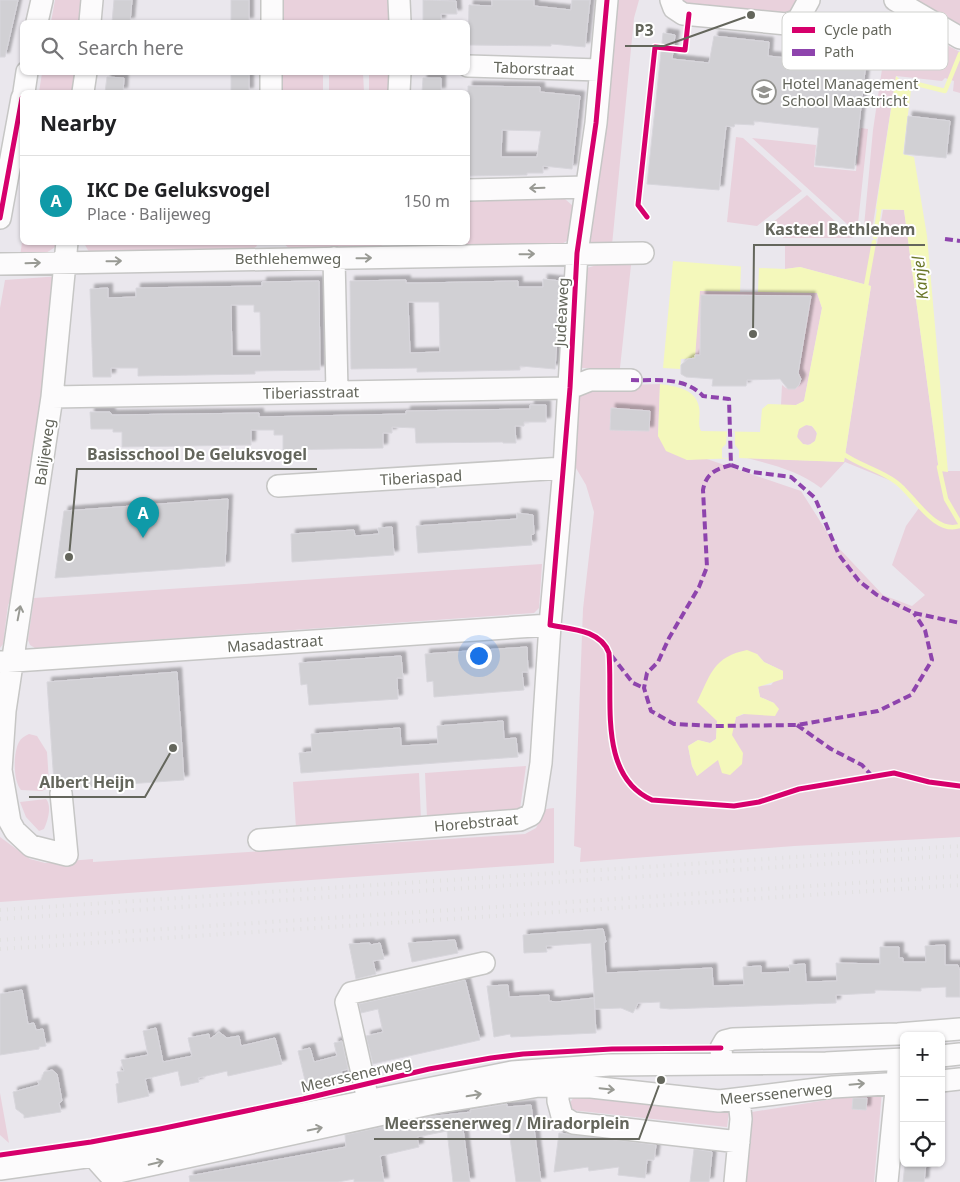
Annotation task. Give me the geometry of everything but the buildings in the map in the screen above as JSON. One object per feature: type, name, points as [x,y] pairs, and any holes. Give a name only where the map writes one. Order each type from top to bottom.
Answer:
[{"type":"street","points":[[38,20],[42,0]]},
{"type":"street","points":[[90,20],[92,0]]},
{"type":"street","points":[[272,0],[272,20]]},
{"type":"street","points":[[400,0],[400,20]]},
{"type":"street","name":"Judeaweg","points":[[550,625],[570,388],[576,253],[586,187],[607,0]]},
{"type":"street","points":[[671,0],[674,8],[683,14],[782,24]]},
{"type":"street","points":[[803,12],[810,0]]},
{"type":"street","points":[[895,0],[916,12]]},
{"type":"street","points":[[948,31],[960,38]]},
{"type":"street","name":"Taborstraat","points":[[470,66],[600,70]]},
{"type":"street","points":[[24,90],[27,75]]},
{"type":"street","points":[[83,90],[86,75]]},
{"type":"street","points":[[271,90],[272,75]]},
{"type":"street","points":[[399,90],[400,75]]},
{"type":"street","points":[[9,205],[20,114]]},
{"type":"street","points":[[470,190],[586,187]]},
{"type":"street","name":"Bethlehemweg","points":[[0,264],[67,252],[271,250],[334,258],[398,250],[643,253]]},
{"type":"street","name":"Balijeweg","points":[[7,661],[52,397],[67,252]]},
{"type":"street","points":[[334,258],[336,391]]},
{"type":"street","name":"Tiberiasstraat","points":[[52,397],[570,388],[590,380],[631,380]]},
{"type":"street","name":"Tiberiaspad","points":[[278,486],[564,468]]},
{"type":"street","name":"Masadastraat","points":[[7,661],[550,625]]},
{"type":"street","name":"Horebstraat","points":[[260,840],[520,820],[531,814],[536,802],[541,762],[550,625]]},
{"type":"street","points":[[7,661],[1,770],[10,822],[22,839],[31,846],[67,855],[61,793]]},
{"type":"street","points":[[368,1100],[346,1002],[347,997],[351,993],[484,963]]},
{"type":"street","points":[[722,1064],[723,1044],[733,1039],[898,1034],[960,1029]]},
{"type":"street","points":[[945,1056],[960,1054]]},
{"type":"street","name":"Meerssenerweg","points":[[0,1169],[93,1156],[512,1072],[609,1065],[900,1059]]},
{"type":"street","points":[[945,1081],[960,1079]]},
{"type":"street","name":"Meerssenerweg","points":[[93,1156],[108,1174],[130,1176],[460,1098],[539,1086],[591,1087],[712,1100],[740,1099],[833,1087],[900,1083]]},
{"type":"street","points":[[558,1086],[559,1109],[562,1116],[573,1122],[739,1142]]},
{"type":"street","points":[[887,1182],[900,1090]]},
{"type":"street","points":[[735,1182],[741,1119],[740,1099]]},
{"type":"shaded area","points":[[55,0],[86,0],[84,20],[51,20]]},
{"type":"shaded area","points":[[283,0],[389,0],[389,20],[283,20]]},
{"type":"shaded area","points":[[618,0],[639,0],[634,18],[612,245],[590,243]]},
{"type":"shaded area","points":[[682,0],[803,0],[800,8],[790,12],[782,12],[780,16],[683,3]]},
{"type":"shaded area","points":[[912,0],[960,0],[960,28],[948,21],[948,12],[933,12]]},
{"type":"shaded area","points":[[948,46],[960,52],[960,93],[953,91],[954,81],[945,78],[942,81],[896,76],[871,237],[863,237],[873,130],[882,70],[948,70]]},
{"type":"shaded area","points":[[42,75],[79,75],[77,90],[39,90]]},
{"type":"shaded area","points":[[283,75],[323,75],[323,90],[283,90]]},
{"type":"shaded area","points":[[329,75],[363,75],[364,90],[329,90]]},
{"type":"shaded area","points":[[369,75],[390,75],[390,90],[369,90]]},
{"type":"shaded area","points":[[861,128],[868,129],[857,233],[752,138],[816,145],[814,167],[856,171]]},
{"type":"shaded area","points":[[736,137],[743,138],[802,191],[757,226],[727,222]]},
{"type":"shaded area","points":[[807,195],[853,238],[783,238],[783,229],[767,227]]},
{"type":"shaded area","points":[[565,199],[573,206],[570,239],[560,245],[421,247],[418,245],[470,245],[470,200]]},
{"type":"shaded area","points":[[883,210],[904,210],[939,471],[960,471],[960,837],[794,846],[580,862],[581,848],[574,846],[583,609],[594,512],[586,485],[573,463],[577,389],[589,386],[660,384],[658,436],[687,460],[704,458],[801,491],[834,543],[883,595],[912,606],[925,595],[892,565],[906,526],[919,508],[904,486],[845,462],[821,488],[795,473],[747,458],[844,462],[871,286],[800,267],[785,269],[785,246],[877,244]],"holes":[[[757,654],[764,662],[783,671],[771,685],[758,686],[760,697],[774,703],[736,717],[730,736],[722,751],[712,764],[697,776],[692,766],[688,746],[698,740],[710,743],[716,739],[717,721]]]},
{"type":"shaded area","points":[[22,245],[56,245],[41,254],[20,257]]},
{"type":"shaded area","points":[[85,245],[257,245],[251,249],[89,252]]},
{"type":"shaded area","points":[[285,245],[382,245],[379,247],[290,249]]},
{"type":"shaded area","points":[[600,264],[631,265],[620,368],[579,368],[587,268]]},
{"type":"shaded area","points":[[61,276],[15,591],[8,605],[3,644],[0,648],[0,308],[5,280]]},
{"type":"shaded area","points":[[699,291],[817,293],[822,308],[804,401],[796,405],[781,405],[782,385],[793,389],[801,382],[799,372],[811,296],[701,295],[700,355],[695,355]]},
{"type":"shaded area","points":[[807,425],[814,428],[817,435],[814,442],[807,445],[800,442],[797,435],[800,428]]},
{"type":"shaded area","points":[[542,564],[539,608],[534,613],[35,648],[30,645],[28,640],[34,598]]},
{"type":"shaded area","points":[[29,734],[37,736],[47,752],[49,782],[46,789],[42,791],[21,790],[16,780],[17,747],[21,739]]},
{"type":"shaded area","points":[[526,766],[520,809],[427,818],[425,773]]},
{"type":"shaded area","points":[[419,773],[421,819],[296,828],[293,782]]},
{"type":"shaded area","points":[[46,799],[49,805],[48,817],[44,829],[39,831],[26,817],[20,802]]},
{"type":"shaded area","points":[[554,808],[554,863],[0,902],[0,837],[30,859],[45,863],[93,859],[93,862],[525,834],[536,828],[546,809]]},
{"type":"shaded area","points":[[882,1091],[874,1182],[744,1182],[752,1112]]},
{"type":"shaded area","points":[[0,1093],[9,1143],[0,1135]]},
{"type":"shaded area","points":[[575,1095],[729,1112],[727,1127],[571,1110],[568,1106]]},
{"type":"water","points":[[896,76],[911,90],[903,154],[914,157],[927,236],[948,472],[939,471],[904,210],[876,209]]},
{"type":"water","points":[[673,261],[759,268],[785,269],[800,267],[871,286],[844,462],[739,458],[687,460],[666,451],[658,436],[660,384],[684,389],[694,396],[699,407],[701,431],[760,432],[762,409],[768,404],[796,405],[804,401],[822,308],[817,293],[700,291],[695,358],[681,359],[680,369],[663,368]],"holes":[[[806,425],[812,426],[817,433],[815,441],[809,445],[803,444],[797,437],[799,429]]]},
{"type":"water","points":[[747,650],[757,654],[764,662],[783,671],[783,679],[758,687],[760,697],[774,703],[779,709],[775,716],[743,714],[736,717],[732,735],[743,753],[742,764],[730,775],[722,773],[718,760],[697,776],[692,766],[688,746],[698,740],[710,743],[716,739],[717,721],[697,702],[714,668],[727,657]]},
{"type":"pier","points":[[741,266],[759,268],[758,292],[740,292]]},
{"type":"pier","points":[[727,431],[735,432],[735,445],[739,450],[739,458],[722,458],[722,448],[726,444]]},
{"type":"waterway","name":"Kanjel","points":[[903,88],[917,84],[945,91],[960,54]]},
{"type":"waterway","points":[[875,237],[880,204]]},
{"type":"waterway","points":[[864,288],[866,286],[874,242]]},
{"type":"waterway","points":[[842,453],[896,482],[925,512],[941,525],[950,527],[960,526]]},
{"type":"waterway","name":"Kanjel","points":[[939,467],[946,499],[960,523]]},
{"type":"railway","points":[[0,910],[960,846]]},
{"type":"railway","points":[[0,919],[960,855]]},
{"type":"railway","points":[[0,940],[960,876]]},
{"type":"railway","points":[[0,949],[960,885]]},
{"type":"marked path","points":[[945,239],[960,241]]},
{"type":"marked path","points":[[631,380],[679,382],[696,390],[703,396],[729,399],[731,465],[712,473],[704,484],[703,490],[707,567],[699,587],[669,638],[658,662],[647,673],[644,688],[651,711],[674,724],[715,726],[797,725],[878,711],[911,695],[932,660],[925,630],[914,613]]},
{"type":"marked path","points":[[731,465],[752,472],[791,477],[815,498],[839,555],[859,581],[877,595],[914,613],[960,623]]},
{"type":"marked path","points":[[611,655],[633,683],[644,688]]},
{"type":"marked path","points":[[797,725],[831,749],[862,765],[872,776]]},
{"type":"cycle path","points":[[607,0],[596,123],[577,253],[570,388],[550,625],[584,632],[599,639],[605,645],[609,653],[610,714],[616,756],[623,774],[635,789],[652,800],[734,806],[759,802],[799,789],[894,773],[929,782],[960,786]]},
{"type":"cycle path","points":[[647,217],[638,205],[655,47],[685,50],[689,14]]},
{"type":"cycle path","points":[[0,218],[20,109]]},
{"type":"cycle path","points":[[0,1155],[91,1142],[160,1129],[303,1099],[429,1069],[491,1058],[523,1054],[612,1049],[721,1048]]},
{"type":"place","name":"P3","points":[[751,15]]},
{"type":"place","name":"Hotel Management School Maastricht","points":[[764,92]]},
{"type":"place","name":"Kasteel Bethlehem","points":[[753,334]]},
{"type":"place","name":"IKC De Geluksvogel","points":[[143,538]]},
{"type":"place","name":"Basisschool De Geluksvogel","points":[[69,557]]},
{"type":"place","name":"Albert Heijn","points":[[173,748]]},
{"type":"place","name":"Meerssenerweg / Miradorplein","points":[[661,1080]]}]
